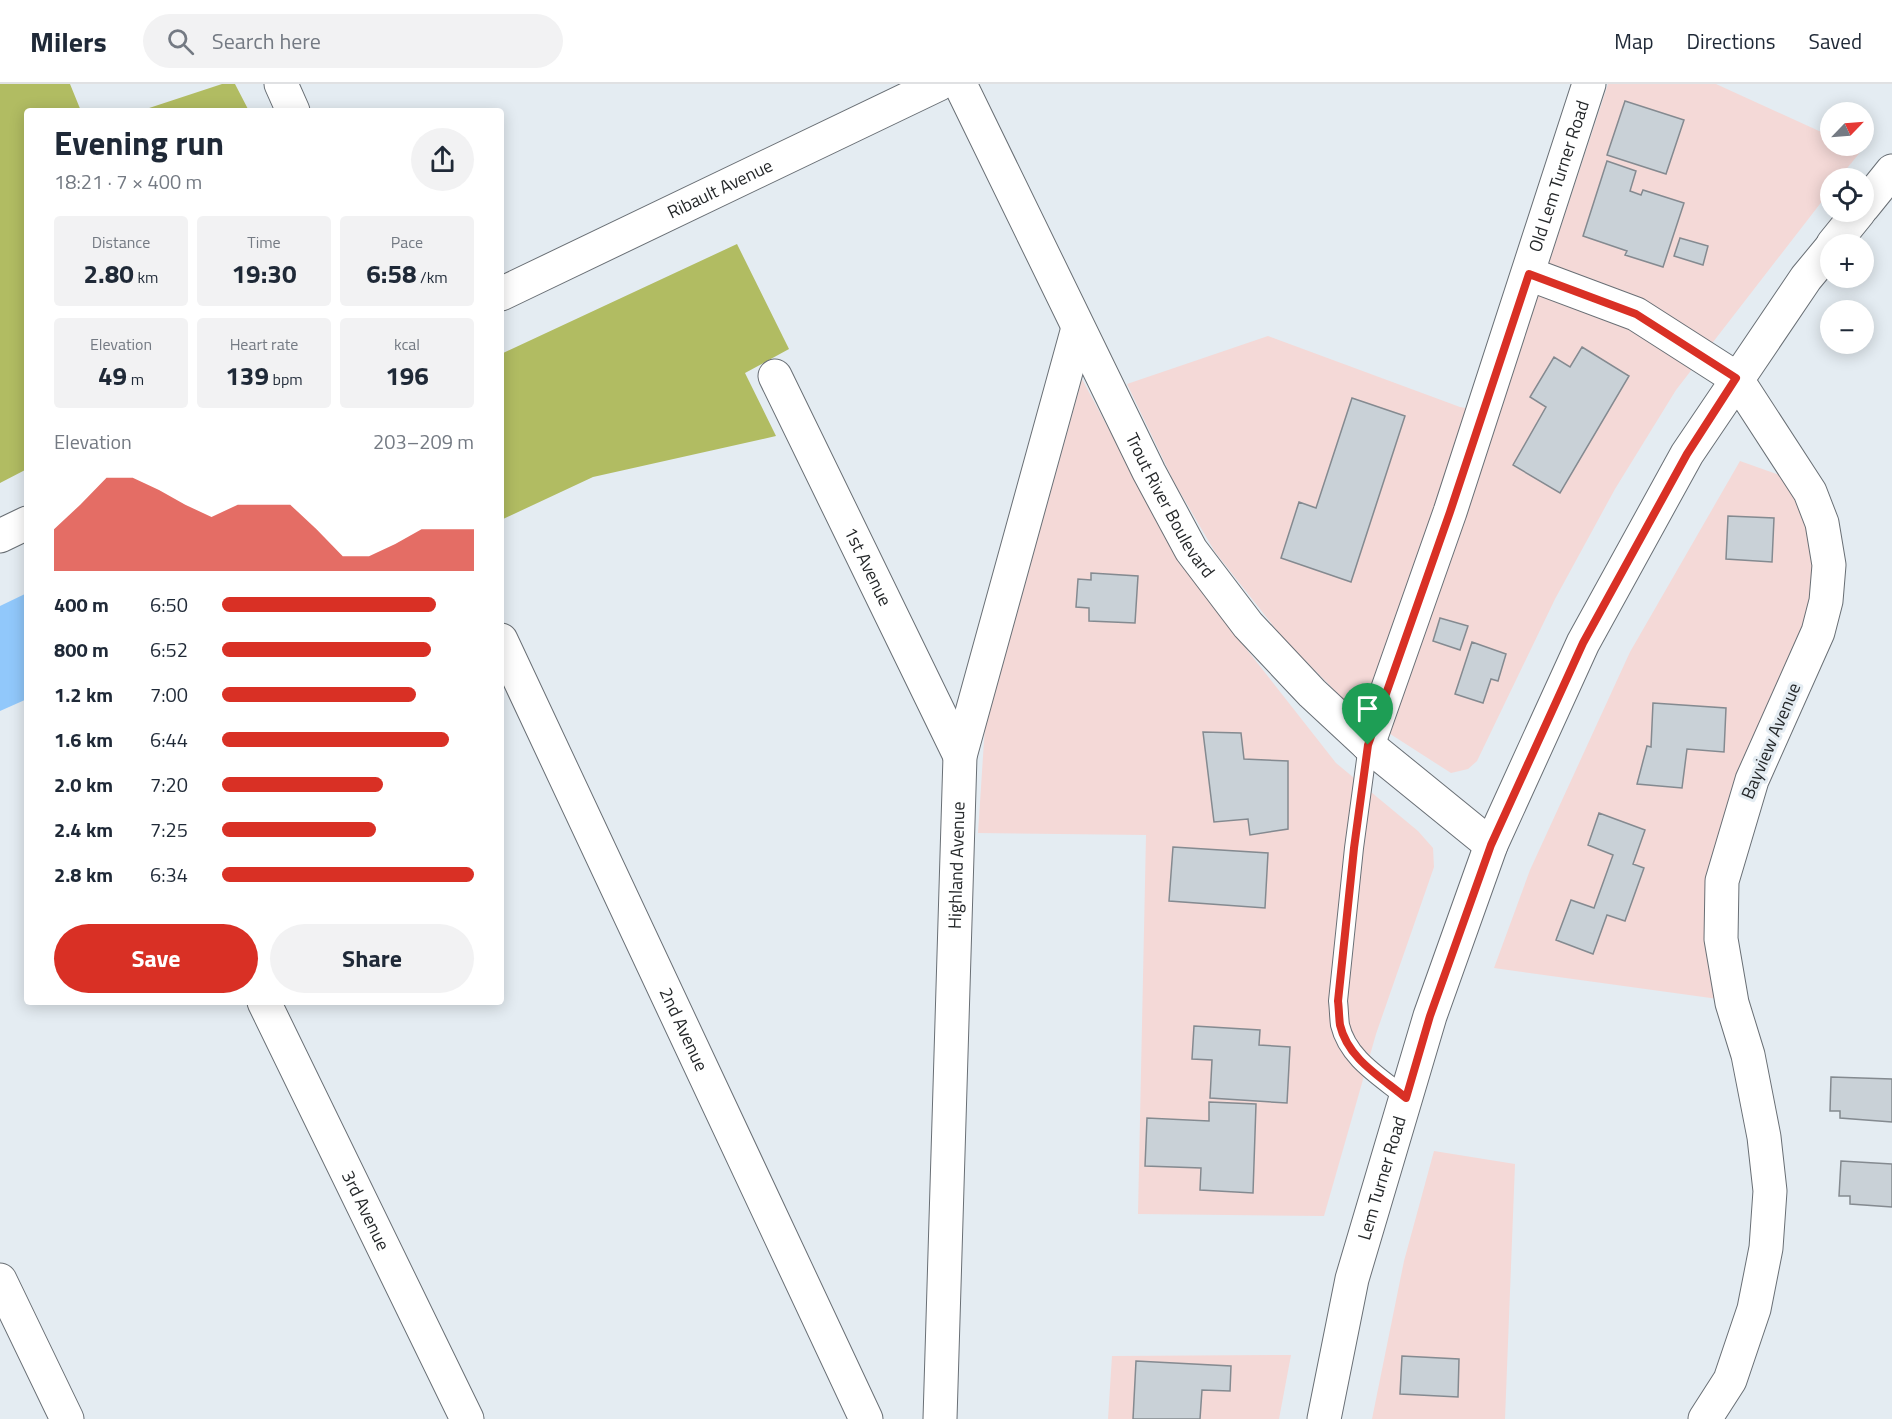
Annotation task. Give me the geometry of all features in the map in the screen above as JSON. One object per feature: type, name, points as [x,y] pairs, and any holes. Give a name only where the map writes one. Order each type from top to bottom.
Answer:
[{"type":"street","points":[[280,84],[292,108]]},
{"type":"street","name":"Ribault Avenue","points":[[504,293],[939,84]]},
{"type":"street","name":"Trout River Boulevard","points":[[960,84],[1149,472],[1191,550],[1248,625],[1312,693],[1368,745],[1491,845]]},
{"type":"street","name":"Old Lem Turner Road","points":[[1368,745],[1450,512],[1589,84]]},
{"type":"street","points":[[1874,193],[1892,171]]},
{"type":"street","points":[[1841,234],[1851,222]]},
{"type":"street","name":"Lem Turner Road","points":[[1324,1419],[1352,1279],[1430,1016],[1491,845],[1583,643],[1687,454],[1736,378],[1820,261]]},
{"type":"street","name":"Bayview Avenue","points":[[1529,274],[1636,314],[1736,378],[1810,492],[1822,523],[1829,565],[1826,601],[1818,632],[1752,780],[1722,881],[1721,939],[1732,1003],[1748,1055],[1762,1126],[1770,1191],[1766,1248],[1754,1309],[1730,1380],[1705,1419]]},
{"type":"street","name":"Highland Avenue","points":[[940,1419],[960,756],[1078,328]]},
{"type":"street","name":"1st Avenue","points":[[775,376],[960,756]]},
{"type":"street","points":[[0,536],[24,524]]},
{"type":"street","name":"2nd Avenue","points":[[504,646],[866,1419]]},
{"type":"street","name":"3rd Avenue","points":[[265,1005],[467,1419]]},
{"type":"street","points":[[0,1280],[67,1419]]},
{"type":"lane","points":[[1368,745],[1354,848],[1338,1001],[1340,1025],[1346,1042],[1357,1059],[1406,1098]]},
{"type":"shaded area","points":[[1608,84],[1716,84],[1820,131],[1820,156],[1857,156],[1847,168],[1820,168],[1820,204],[1676,390],[1615,489],[1555,599],[1477,761],[1468,769],[1451,773],[1356,712],[1282,637],[1215,552],[1174,482],[1127,384],[1268,336],[1460,407],[1499,414]]},
{"type":"shaded area","points":[[1082,379],[1177,557],[1222,618],[1336,763],[1418,831],[1433,848],[1434,867],[1376,1034],[1324,1216],[1138,1214],[1146,835],[978,833],[985,726]]},
{"type":"shaded area","points":[[1740,461],[1788,478],[1815,544],[1814,598],[1797,651],[1733,784],[1715,848],[1704,908],[1718,999],[1494,968],[1530,870],[1630,652]]},
{"type":"shaded area","points":[[1434,1151],[1515,1164],[1505,1419],[1372,1419],[1404,1261]]},
{"type":"shaded area","points":[[1291,1355],[1279,1419],[1108,1419],[1112,1356]]},
{"type":"green space","points":[[0,84],[70,84],[80,108],[24,108],[24,471],[0,483]]},
{"type":"green space","points":[[222,84],[235,84],[247,108],[149,108]]},
{"type":"green space","points":[[737,244],[789,349],[745,373],[776,436],[593,477],[504,519],[504,353]]},
{"type":"water","points":[[24,594],[24,700],[0,711],[0,606]]},
{"type":"building","points":[[1625,101],[1684,120],[1666,174],[1607,155]]},
{"type":"building","points":[[1607,161],[1636,171],[1630,191],[1641,195],[1643,190],[1684,203],[1663,267],[1625,255],[1627,251],[1583,236]]},
{"type":"building","points":[[1680,238],[1708,246],[1703,265],[1674,256]]},
{"type":"building","points":[[1582,347],[1629,376],[1560,493],[1513,465],[1546,407],[1530,397],[1554,357],[1570,367]]},
{"type":"building","points":[[1352,398],[1405,416],[1351,582],[1281,558],[1299,502],[1316,508]]},
{"type":"building","points":[[1728,516],[1774,518],[1772,562],[1726,559]]},
{"type":"building","points":[[1091,573],[1138,576],[1135,623],[1089,621],[1089,608],[1076,607],[1078,579],[1091,580]]},
{"type":"building","points":[[1440,618],[1468,626],[1460,650],[1433,641]]},
{"type":"building","points":[[1472,642],[1506,654],[1498,681],[1491,679],[1483,703],[1455,694]]},
{"type":"building","points":[[1653,703],[1726,708],[1724,752],[1687,749],[1682,788],[1637,784],[1647,746],[1651,747]]},
{"type":"building","points":[[1203,732],[1241,733],[1244,759],[1288,761],[1288,829],[1250,835],[1248,819],[1214,822]]},
{"type":"building","points":[[1599,813],[1645,830],[1633,864],[1644,868],[1625,921],[1607,915],[1593,954],[1556,940],[1571,900],[1594,908],[1613,855],[1588,845]]},
{"type":"building","points":[[1173,847],[1268,853],[1265,908],[1169,901]]},
{"type":"building","points":[[1194,1026],[1260,1030],[1259,1045],[1290,1047],[1287,1103],[1210,1098],[1212,1060],[1192,1059]]},
{"type":"building","points":[[1831,1077],[1892,1079],[1892,1122],[1840,1118],[1840,1111],[1830,1111]]},
{"type":"building","points":[[1209,1102],[1256,1104],[1253,1193],[1200,1190],[1201,1168],[1145,1166],[1147,1118],[1209,1121]]},
{"type":"building","points":[[1841,1161],[1892,1164],[1892,1207],[1850,1204],[1850,1196],[1839,1196]]},
{"type":"building","points":[[1402,1356],[1459,1359],[1458,1397],[1400,1394]]},
{"type":"building","points":[[1136,1361],[1231,1366],[1230,1391],[1202,1390],[1200,1419],[1133,1419]]},
{"type":"route","points":[[1529,274],[1636,314],[1736,378],[1687,454],[1583,643],[1491,845],[1430,1016],[1406,1098],[1357,1059],[1346,1042],[1340,1025],[1338,1001],[1354,848],[1368,745],[1450,512],[1529,274]]}]
